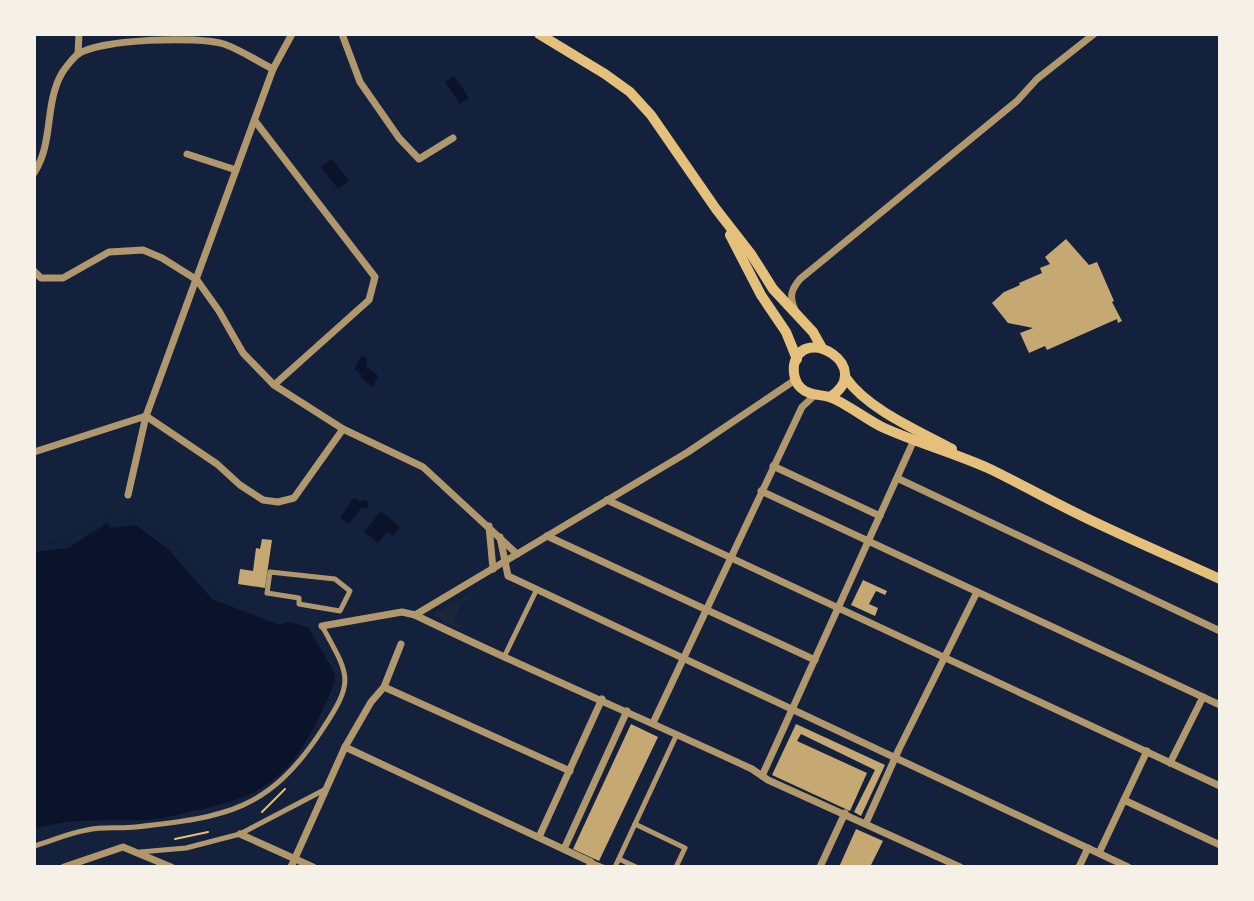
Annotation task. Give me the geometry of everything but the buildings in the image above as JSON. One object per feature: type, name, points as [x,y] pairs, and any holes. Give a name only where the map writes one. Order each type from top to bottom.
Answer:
[{"type":"main road","points":[[539,34],[630,92],[651,115],[773,289],[813,332],[822,348]]},
{"type":"main road","points":[[716,209],[761,295],[786,332],[797,359]]},
{"type":"main road","points":[[989,469],[881,427],[830,397],[800,388],[795,380],[794,365],[797,359],[806,350],[822,348],[836,355],[846,378],[855,389],[889,414],[1082,516],[1220,579]]},
{"type":"main road","points":[[830,397],[843,387],[846,378]]},
{"type":"street","points":[[78,54],[79,34]]},
{"type":"street","points":[[221,34],[223,44]]},
{"type":"street","points":[[128,495],[146,416],[273,69],[292,34]]},
{"type":"street","points":[[342,34],[360,82],[399,138],[419,159],[453,138]]},
{"type":"street","points":[[798,315],[790,298],[800,279],[1094,34]]},
{"type":"street","points":[[34,173],[46,145],[50,109],[62,73],[78,54],[108,43],[185,40],[223,44],[273,69]]},
{"type":"street","points":[[255,121],[375,277],[369,300],[274,385]]},
{"type":"street","points":[[187,154],[236,170]]},
{"type":"street","points":[[34,271],[41,278],[63,278],[109,252],[143,250],[162,258],[197,280],[243,353],[274,385],[343,429],[423,467],[517,554]]},
{"type":"street","points":[[415,615],[688,452],[795,380]]},
{"type":"street","points":[[653,723],[802,407],[815,395]]},
{"type":"street","points":[[146,416],[217,464],[263,500],[278,502],[294,498],[343,429]]},
{"type":"street","points":[[34,452],[146,416]]},
{"type":"street","points":[[762,776],[914,440]]},
{"type":"street","points":[[773,466],[880,516]]},
{"type":"street","points":[[897,478],[1220,631]]},
{"type":"street","points":[[761,491],[1220,705]]},
{"type":"street","points":[[607,500],[1220,786]]},
{"type":"street","points":[[489,526],[493,569]]},
{"type":"street","points":[[547,536],[815,660]]},
{"type":"street","points":[[500,537],[508,576],[1128,867]]},
{"type":"street","points":[[270,572],[335,579],[350,591],[340,611],[299,604],[299,598],[267,593],[270,572]]},
{"type":"street","points":[[504,658],[537,589]]},
{"type":"street","points":[[866,823],[895,757],[977,592]]},
{"type":"street","points":[[34,846],[85,830],[131,827],[222,813],[245,806],[284,780],[306,755],[346,691],[346,673],[322,626],[402,612],[415,615],[504,658],[602,699],[960,867]]},
{"type":"street","points":[[293,863],[345,747],[371,702],[384,687],[401,644]]},
{"type":"street","points":[[384,687],[570,771]]},
{"type":"street","points":[[1170,763],[1203,697]]},
{"type":"street","points":[[539,837],[602,699]]},
{"type":"street","points":[[564,849],[627,711]]},
{"type":"street","points":[[615,867],[677,734]]},
{"type":"street","points":[[345,747],[590,864],[603,867]]},
{"type":"street","points":[[1099,853],[1147,751]]},
{"type":"street","points":[[64,867],[118,848],[140,852],[175,849],[240,834],[325,790]]},
{"type":"street","points":[[1124,800],[1220,845]]},
{"type":"street","points":[[820,867],[845,813]]},
{"type":"street","points":[[635,824],[685,848],[676,867]]},
{"type":"street","points":[[240,834],[293,863],[313,867]]},
{"type":"street","points":[[1079,867],[1088,848]]},
{"type":"street","points":[[140,852],[171,867]]},
{"type":"street","points":[[619,859],[636,867]]},
{"type":"path","points":[[260,814],[285,790],[284,780]]},
{"type":"path","points":[[175,849],[175,839],[214,831]]},
{"type":"shaded area","points":[[454,76],[469,98],[460,104],[445,82]]},
{"type":"shaded area","points":[[332,159],[349,181],[338,189],[321,167]]},
{"type":"shaded area","points":[[361,356],[367,358],[366,366],[378,376],[373,387],[354,369]]},
{"type":"shaded area","points":[[354,498],[367,500],[369,505],[361,508],[349,524],[340,518]]},
{"type":"shaded area","points":[[117,511],[124,512],[175,545],[216,593],[281,620],[308,627],[334,672],[335,682],[299,752],[270,782],[250,794],[227,803],[156,819],[74,822],[34,829],[34,545],[66,542],[94,521],[105,519]]},
{"type":"shaded area","points":[[381,511],[400,527],[393,536],[387,532],[378,543],[364,532]]},
{"type":"shaded area","points":[[470,594],[471,597],[462,602],[453,621],[460,625],[459,629],[433,615]]},
{"type":"pier","points":[[117,511],[124,512],[175,545],[216,593],[290,622],[279,625],[212,599],[169,550],[136,525],[110,528],[107,523],[68,548],[34,552],[34,545],[66,542],[94,521],[105,519]]}]
